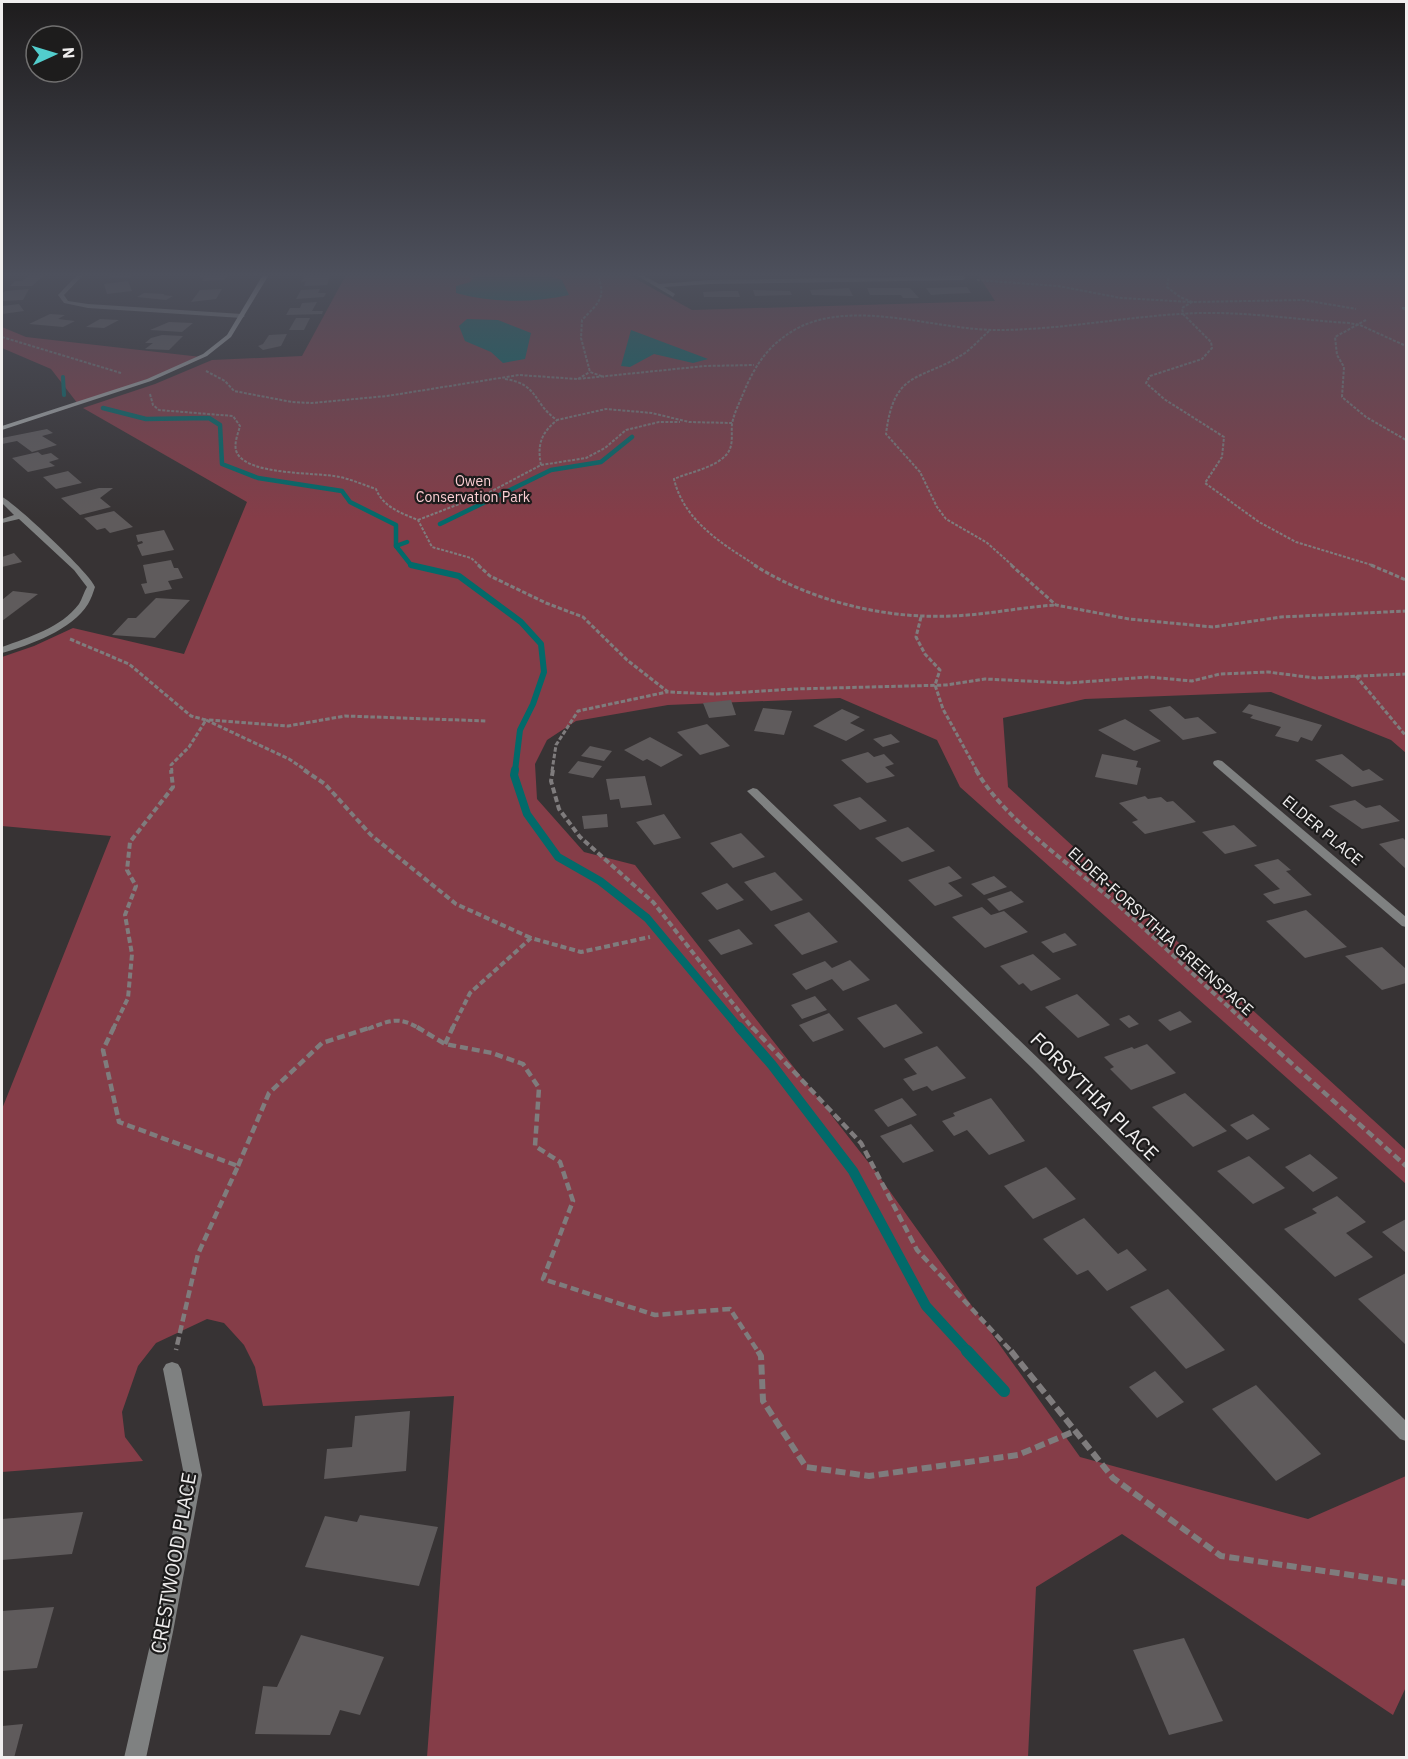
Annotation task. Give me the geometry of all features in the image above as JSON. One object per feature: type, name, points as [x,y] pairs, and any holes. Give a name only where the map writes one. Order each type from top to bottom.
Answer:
[{"type":"street","points":[[2,428],[149,380],[205,355]]},
{"type":"street","points":[[2,499],[77,568],[91,587],[83,604],[66,622],[44,635],[2,650]]},
{"type":"street","points":[[2,520],[19,516]]},
{"type":"street","name":"ELDER PLACE","points":[[1218,763],[1407,923]]},
{"type":"street","name":"FORSYTHIA PLACE","points":[[753,791],[1045,1074],[1407,1433]]},
{"type":"street","name":"CRESTWOOD PLACE","points":[[135,1758],[163,1632],[193,1475],[172,1369]]},
{"type":"path","points":[[55,355],[149,380]]},
{"type":"path","points":[[586,355],[590,372]]},
{"type":"path","points":[[764,355],[755,365],[732,423],[733,444],[725,457],[674,479],[680,500],[701,526],[729,549],[765,572],[818,597],[851,607],[921,617],[1056,605],[1129,619],[1213,627],[1281,617],[1407,611]]},
{"type":"path","points":[[960,355],[913,377],[903,387],[889,410],[886,434],[920,472],[937,507],[946,519],[986,542],[1056,605]]},
{"type":"path","points":[[1205,355],[1150,376],[1146,383],[1171,405],[1214,428],[1224,437],[1222,457],[1205,483],[1258,522],[1296,542],[1372,565],[1407,580]]},
{"type":"path","points":[[1337,355],[1344,367],[1342,397],[1366,417],[1407,440]]},
{"type":"path","points":[[201,369],[225,381],[234,391],[292,402],[312,403],[360,400],[476,380],[533,375],[577,380],[693,367],[755,365]]},
{"type":"path","points":[[590,372],[608,378]]},
{"type":"path","points":[[577,380],[590,372]]},
{"type":"path","points":[[504,378],[523,383],[531,389],[537,402],[548,415],[557,420]]},
{"type":"path","points":[[146,389],[153,405],[159,410],[233,416],[240,426],[236,451],[240,457],[250,462],[296,473],[339,476],[376,489],[380,499],[398,512],[418,520],[432,547],[471,558],[490,576],[546,603],[583,617],[627,660],[668,692]]},
{"type":"path","points":[[541,465],[538,447],[541,436],[557,420],[606,409],[652,413],[689,422]]},
{"type":"path","points":[[418,520],[490,492],[541,465],[586,458],[605,448],[626,430],[658,422],[732,423]]},
{"type":"path","name":"ELDER-FORSYTHIA GREENSPACE","points":[[921,617],[916,637],[925,654],[940,670],[934,685],[943,709],[986,787],[1016,818],[1119,906],[1170,955],[1407,1166]]},
{"type":"path","points":[[68,638],[129,664],[191,716],[206,720],[289,759],[325,784],[371,835],[456,904],[531,938],[581,952],[650,938]]},
{"type":"path","points":[[1407,674],[1315,678],[1268,672],[1220,674],[1192,681],[1149,677],[1068,683],[985,679],[934,685],[715,694],[668,692],[578,711],[556,745],[551,781],[559,808],[580,837],[653,902],[762,1040],[861,1143],[917,1250],[1012,1352],[1113,1478],[1221,1556],[1407,1583]]},
{"type":"path","points":[[1355,676],[1407,736]]},
{"type":"path","points":[[206,720],[288,726],[345,716],[487,721]]},
{"type":"path","points":[[206,720],[189,747],[171,765],[173,787],[130,842],[127,870],[136,886],[125,915],[132,954],[128,998],[103,1050],[119,1122],[238,1166]]},
{"type":"path","points":[[445,1044],[470,993],[531,938]]},
{"type":"path","points":[[172,1369],[198,1254],[269,1092],[322,1043],[390,1020],[407,1021],[445,1044],[492,1053],[523,1064],[539,1088],[535,1146],[560,1162],[573,1201],[543,1280],[655,1314],[729,1309],[761,1356],[763,1401],[806,1467],[869,1476],[1018,1455],[1075,1431]]},
{"type":"green space","points":[[19,355],[201,357],[187,365],[78,404],[51,369]]},
{"type":"green space","name":"Owen Conservation Park","points":[[1406,355],[1406,753],[1391,740],[1271,692],[1085,699],[1003,718],[1008,787],[1406,1150],[1406,1184],[960,787],[937,740],[840,698],[668,705],[576,721],[547,740],[535,764],[537,799],[584,852],[635,865],[876,1172],[1080,1457],[1308,1519],[1406,1476],[1406,1687],[1393,1715],[1122,1534],[1036,1587],[1028,1757],[427,1757],[454,1396],[263,1406],[255,1367],[244,1345],[224,1323],[207,1319],[156,1343],[138,1366],[122,1412],[125,1437],[143,1461],[2,1472],[2,1109],[111,836],[2,826],[2,657],[34,646],[73,628],[184,654],[247,502],[83,408],[155,384],[212,360],[302,356]]},
{"type":"water","points":[[494,355],[526,355],[525,359],[503,363]]},
{"type":"water","points":[[624,355],[652,355],[630,367],[621,366]]},
{"type":"water","points":[[659,355],[698,355],[708,359],[693,363]]},
{"type":"building","points":[[47,429],[53,433],[42,436],[57,445],[32,452],[17,441],[2,444],[2,438]]},
{"type":"building","points":[[38,452],[42,455],[51,453],[59,459],[49,462],[55,466],[28,472],[12,458]]},
{"type":"building","points":[[68,471],[82,483],[56,489],[43,477]]},
{"type":"building","points":[[99,488],[113,488],[100,498],[111,507],[80,515],[61,498]]},
{"type":"building","points":[[114,511],[133,527],[110,533],[105,528],[97,530],[84,518]]},
{"type":"building","points":[[164,530],[174,550],[142,556],[137,545],[143,543],[138,542],[136,535]]},
{"type":"building","points":[[14,553],[22,562],[2,567],[2,557]]},
{"type":"building","points":[[171,560],[174,568],[178,568],[183,578],[168,581],[172,589],[145,594],[141,584],[147,583],[143,565]]},
{"type":"building","points":[[13,591],[38,594],[2,621],[2,600]]},
{"type":"building","points":[[156,598],[190,600],[155,638],[112,635],[128,618],[136,618]]},
{"type":"building","points":[[731,700],[736,715],[709,718],[703,703]]},
{"type":"building","points":[[1249,704],[1322,725],[1312,741],[1301,737],[1298,742],[1275,736],[1281,727],[1250,718],[1253,715],[1242,712]]},
{"type":"building","points":[[1170,706],[1185,719],[1198,717],[1217,733],[1183,740],[1149,710]]},
{"type":"building","points":[[763,708],[792,711],[784,735],[754,731]]},
{"type":"building","points":[[842,709],[860,717],[850,723],[865,730],[846,741],[813,726]]},
{"type":"building","points":[[1125,719],[1161,741],[1134,751],[1098,730]]},
{"type":"building","points":[[707,724],[730,746],[700,755],[677,732]]},
{"type":"building","points":[[891,734],[900,742],[883,747],[873,739]]},
{"type":"building","points":[[650,737],[683,755],[661,767],[647,759],[643,761],[624,750]]},
{"type":"building","points":[[590,746],[612,751],[604,761],[581,756]]},
{"type":"building","points":[[868,752],[874,757],[884,754],[894,764],[885,767],[895,776],[867,783],[841,760]]},
{"type":"building","points":[[1102,754],[1138,761],[1136,767],[1141,768],[1137,785],[1095,777]]},
{"type":"building","points":[[1342,754],[1363,771],[1369,769],[1384,780],[1352,787],[1315,760]]},
{"type":"building","points":[[578,761],[602,766],[593,778],[568,773]]},
{"type":"building","points":[[645,776],[652,805],[621,808],[619,799],[610,800],[606,779]]},
{"type":"building","points":[[1145,796],[1148,799],[1161,797],[1167,802],[1173,801],[1196,822],[1145,834],[1132,822],[1138,820],[1119,803]]},
{"type":"building","points":[[860,797],[887,821],[860,830],[833,805]]},
{"type":"building","points":[[1355,800],[1366,808],[1380,805],[1400,821],[1362,829],[1329,806]]},
{"type":"building","points":[[607,814],[608,827],[584,829],[582,816]]},
{"type":"building","points":[[664,814],[681,838],[654,845],[636,822]]},
{"type":"building","points":[[1234,825],[1257,846],[1225,854],[1202,832]]},
{"type":"building","points":[[908,827],[935,851],[902,862],[875,838]]},
{"type":"building","points":[[741,833],[765,857],[733,868],[710,843]]},
{"type":"building","points":[[1403,838],[1406,841],[1406,869],[1379,844]]},
{"type":"building","points":[[1278,859],[1291,870],[1286,871],[1312,895],[1274,904],[1263,894],[1280,889],[1254,865]]},
{"type":"building","points":[[949,866],[962,878],[948,883],[963,896],[935,906],[908,880]]},
{"type":"building","points":[[775,872],[803,900],[771,911],[744,882]]},
{"type":"building","points":[[994,876],[1007,887],[984,895],[971,884]]},
{"type":"building","points":[[727,883],[744,900],[717,910],[701,893]]},
{"type":"building","points":[[1011,891],[1024,902],[999,911],[987,899]]},
{"type":"building","points":[[982,907],[991,915],[1004,911],[1028,932],[985,948],[952,917]]},
{"type":"building","points":[[1306,910],[1347,947],[1305,958],[1266,921]]},
{"type":"building","points":[[809,912],[838,942],[802,955],[774,925]]},
{"type":"building","points":[[739,929],[753,944],[721,955],[708,940]]},
{"type":"building","points":[[1065,933],[1077,945],[1053,953],[1041,942]]},
{"type":"building","points":[[1382,947],[1406,969],[1406,983],[1382,990],[1345,956]]},
{"type":"building","points":[[1033,954],[1061,979],[1031,991],[1023,983],[1019,985],[1000,966]]},
{"type":"building","points":[[850,960],[870,980],[843,991],[832,979],[806,990],[792,974],[825,961],[832,968]]},
{"type":"building","points":[[1077,994],[1110,1025],[1078,1038],[1045,1007]]},
{"type":"building","points":[[815,996],[827,1010],[802,1019],[791,1005]]},
{"type":"building","points":[[896,1004],[923,1033],[884,1048],[857,1018]]},
{"type":"building","points":[[1180,1011],[1192,1022],[1170,1031],[1158,1020]]},
{"type":"building","points":[[829,1013],[844,1030],[813,1042],[799,1025]]},
{"type":"building","points":[[1129,1015],[1139,1024],[1129,1028],[1119,1019]]},
{"type":"building","points":[[1147,1044],[1176,1073],[1131,1090],[1110,1069],[1114,1067],[1104,1057]]},
{"type":"building","points":[[937,1046],[966,1078],[932,1091],[927,1086],[913,1091],[903,1079],[917,1074],[904,1059]]},
{"type":"building","points":[[1185,1093],[1227,1131],[1193,1147],[1152,1107]]},
{"type":"building","points":[[902,1098],[917,1115],[888,1127],[874,1110]]},
{"type":"building","points":[[991,1098],[1025,1141],[989,1155],[967,1130],[954,1136],[942,1121],[955,1116],[953,1113]]},
{"type":"building","points":[[1253,1114],[1270,1129],[1247,1140],[1230,1125]]},
{"type":"building","points":[[911,1124],[934,1151],[903,1163],[880,1136]]},
{"type":"building","points":[[1310,1154],[1338,1178],[1313,1192],[1285,1167]]},
{"type":"building","points":[[1249,1156],[1285,1188],[1253,1204],[1217,1171]]},
{"type":"building","points":[[1046,1167],[1076,1199],[1033,1219],[1004,1186]]},
{"type":"building","points":[[1337,1196],[1366,1222],[1346,1233],[1373,1257],[1335,1277],[1284,1229],[1317,1213],[1312,1209]]},
{"type":"building","points":[[1084,1218],[1118,1254],[1127,1249],[1147,1270],[1107,1291],[1088,1270],[1077,1275],[1043,1239]]},
{"type":"building","points":[[1406,1219],[1406,1253],[1382,1232]]},
{"type":"building","points":[[1406,1273],[1406,1345],[1358,1299]]},
{"type":"building","points":[[1168,1289],[1225,1350],[1186,1369],[1130,1307]]},
{"type":"building","points":[[1155,1371],[1184,1402],[1157,1418],[1129,1387]]},
{"type":"building","points":[[1256,1385],[1321,1454],[1276,1481],[1212,1409]]},
{"type":"building","points":[[410,1411],[406,1471],[324,1479],[327,1449],[352,1447],[355,1416]]},
{"type":"building","points":[[83,1512],[72,1554],[2,1560],[2,1519]]},
{"type":"building","points":[[360,1515],[438,1527],[419,1586],[305,1567],[325,1516],[357,1522]]},
{"type":"building","points":[[54,1607],[37,1668],[2,1671],[2,1611]]},
{"type":"building","points":[[301,1635],[384,1657],[360,1715],[340,1710],[330,1735],[255,1734],[263,1686],[277,1687]]},
{"type":"building","points":[[1184,1638],[1223,1721],[1169,1735],[1133,1650]]},
{"type":"building","points":[[23,1724],[14,1758],[2,1758],[2,1726]]},
{"type":"waterway","points":[[63,377],[64,395]]},
{"type":"waterway","points":[[103,408],[146,419],[209,418],[220,425],[222,464],[258,478],[342,491],[350,502],[396,525],[396,546]]},
{"type":"waterway","points":[[440,524],[551,470],[601,462],[632,437]]},
{"type":"waterway","points":[[396,546],[407,542]]},
{"type":"waterway","points":[[396,546],[411,565]]},
{"type":"waterway","points":[[411,565],[416,566]]},
{"type":"waterway","points":[[411,565],[459,576],[521,622],[541,644],[544,672],[533,704],[520,730],[515,771]]},
{"type":"waterway","points":[[515,770],[514,775],[527,814],[558,857],[600,881],[647,918],[740,1029]]},
{"type":"waterway","points":[[739,1027],[772,1065],[853,1171],[926,1306],[969,1353]]},
{"type":"waterway","points":[[967,1351],[1004,1391]]}]
